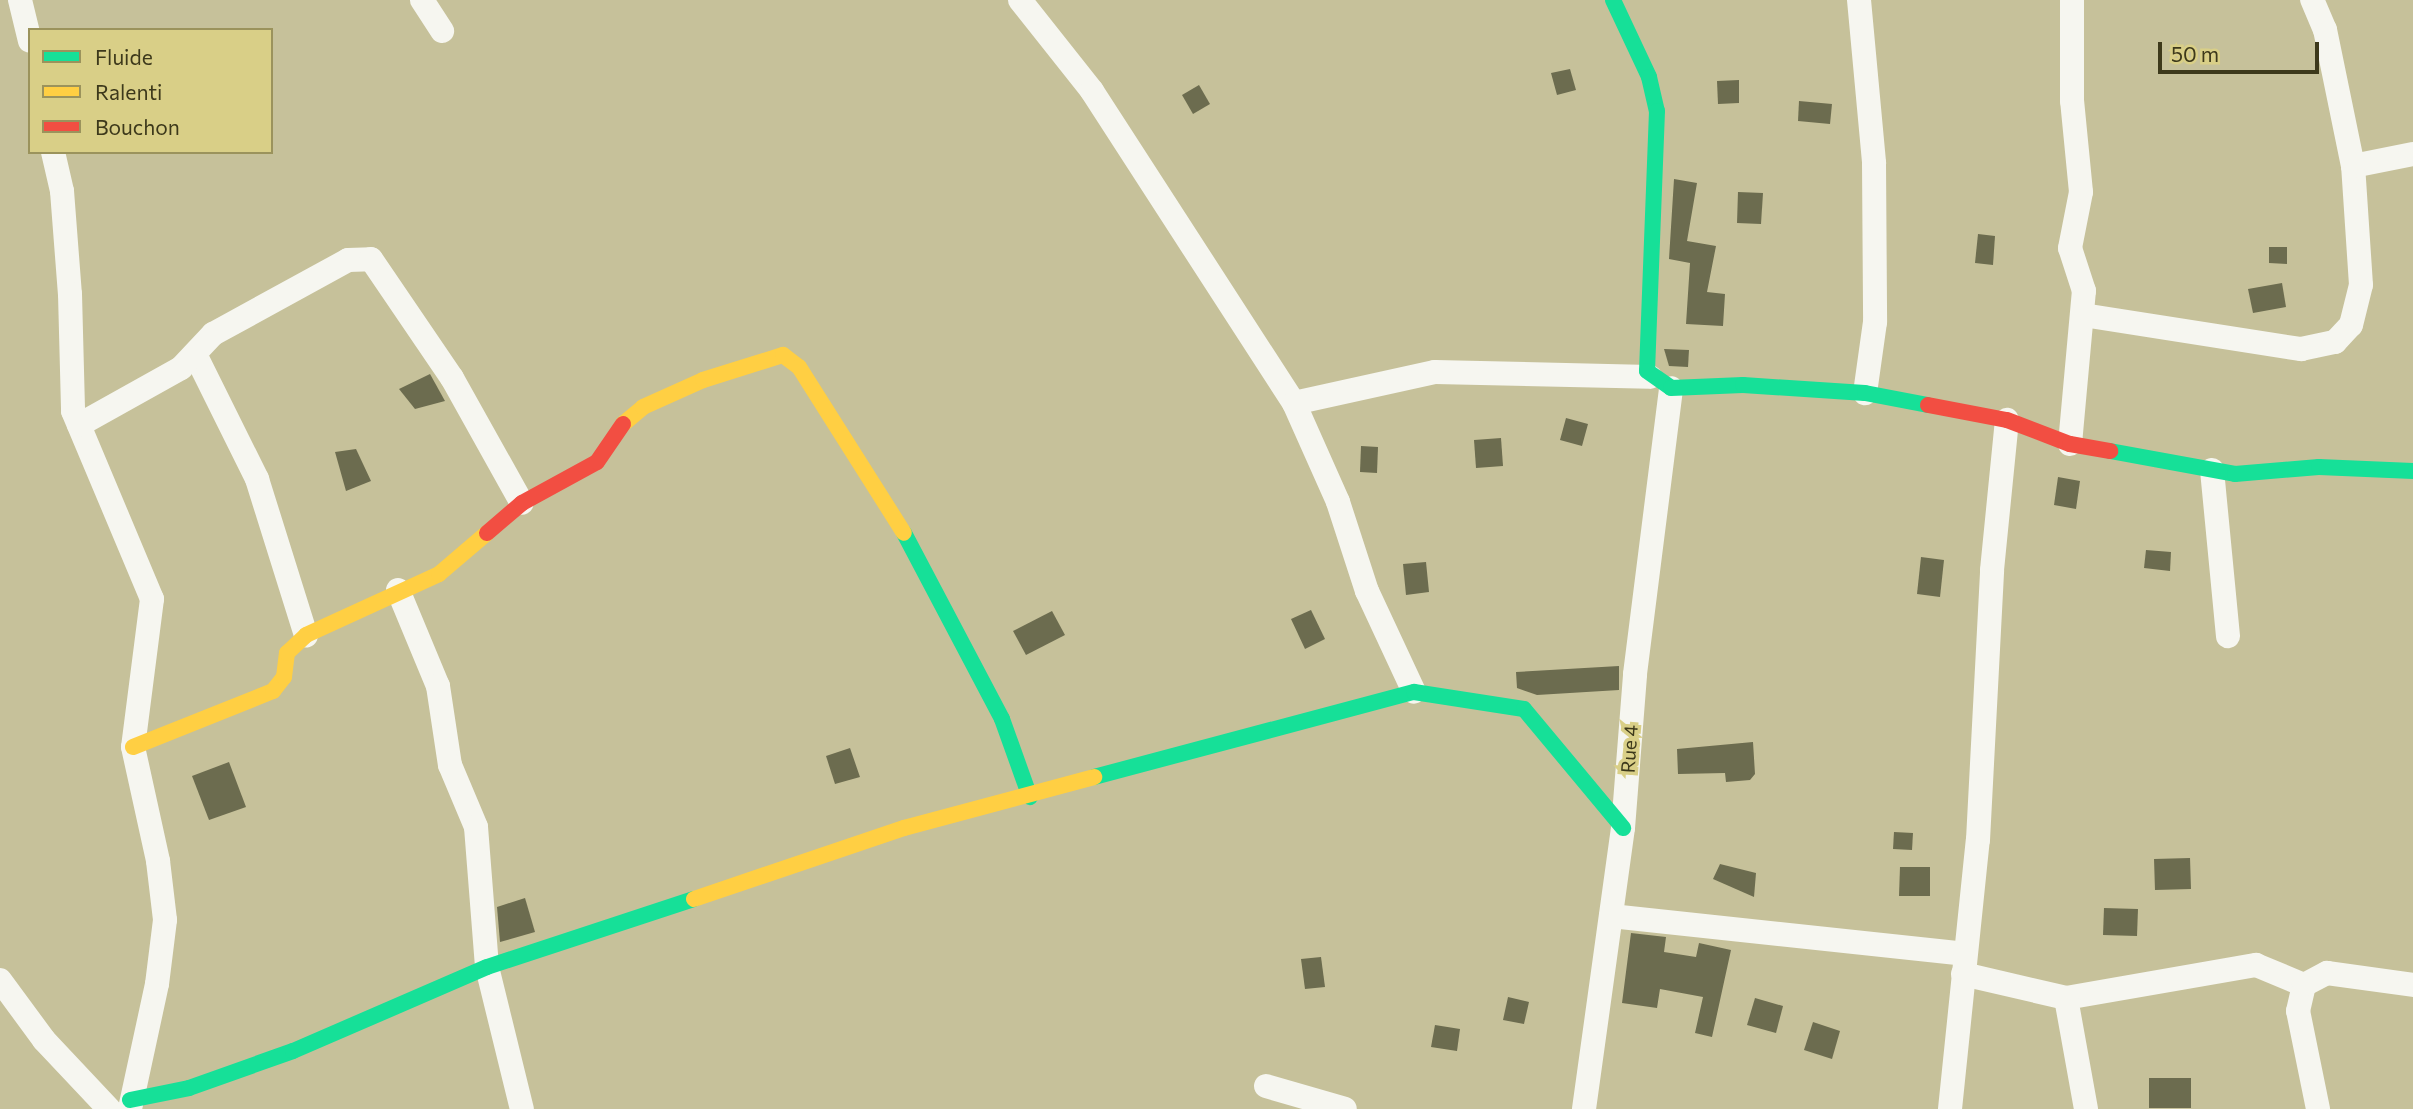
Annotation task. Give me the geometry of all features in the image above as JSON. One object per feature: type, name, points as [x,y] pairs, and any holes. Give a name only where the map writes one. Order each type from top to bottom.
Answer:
[{"type":"street","points":[[20,0],[28,33]]},
{"type":"street","points":[[422,0],[442,31]]},
{"type":"street","points":[[1020,0],[1092,91],[1294,403],[1338,502],[1367,591],[1414,692]]},
{"type":"street","points":[[1613,0],[1649,77],[1657,111],[1644,344],[1661,383]]},
{"type":"street","points":[[1859,0],[1874,163],[1875,322],[1865,393]]},
{"type":"street","points":[[2070,444],[2084,291],[2070,248],[2081,192],[2072,101],[2072,0]]},
{"type":"street","points":[[2083,315],[2301,349],[2335,342],[2351,324],[2361,285],[2353,166],[2330,77],[2325,30],[2312,0]]},
{"type":"street","points":[[53,154],[62,191],[71,294],[69,388],[79,425],[152,599],[132,747],[158,861],[165,920],[158,985],[123,1106]]},
{"type":"street","points":[[2353,166],[2413,154]]},
{"type":"street","points":[[79,425],[181,368],[213,334],[348,260],[371,259],[452,378],[522,503]]},
{"type":"street","points":[[195,354],[257,479],[306,635]]},
{"type":"street","points":[[132,747],[273,691],[284,677],[287,653],[306,635],[439,573],[522,503],[597,462],[623,424],[643,407],[703,380],[790,356],[890,509],[957,625],[1002,719],[1030,797]]},
{"type":"street","points":[[1294,403],[1435,372],[1743,385],[1865,393],[2007,420],[2070,444],[2212,470],[2260,476],[2319,467],[2413,471]]},
{"type":"street","name":"Rue 4","points":[[1584,1109],[1623,828],[1661,383]]},
{"type":"street","points":[[1950,1109],[1978,840],[1992,570],[2007,420]]},
{"type":"street","points":[[2212,470],[2228,636]]},
{"type":"street","points":[[398,590],[438,686],[450,765],[476,827],[487,967],[523,1109]]},
{"type":"street","points":[[123,1106],[189,1088],[293,1051],[487,967],[649,918],[741,880],[892,832],[1030,797],[1325,712],[1414,692],[1524,709],[1623,828]]},
{"type":"street","points":[[1611,916],[1964,964],[2066,998],[2256,965],[2304,985],[2328,973],[2413,985]]},
{"type":"street","points":[[0,981],[44,1040],[123,1106]]},
{"type":"street","points":[[2304,985],[2298,1011],[2318,1109]]},
{"type":"street","points":[[2066,998],[2086,1109]]},
{"type":"street","points":[[1266,1086],[1345,1109]]},
{"type":"building","points":[[1570,69],[1576,90],[1557,95],[1551,73]]},
{"type":"building","points":[[1739,80],[1739,103],[1718,104],[1717,81]]},
{"type":"building","points":[[1199,85],[1210,104],[1193,114],[1182,95]]},
{"type":"building","points":[[1799,101],[1832,104],[1830,124],[1798,121]]},
{"type":"building","points":[[1674,179],[1697,183],[1687,241],[1716,246],[1707,292],[1725,294],[1723,326],[1686,324],[1690,263],[1669,259]]},
{"type":"building","points":[[1738,192],[1763,193],[1761,224],[1737,223]]},
{"type":"building","points":[[1978,234],[1995,236],[1993,265],[1975,263]]},
{"type":"building","points":[[2269,247],[2287,247],[2287,264],[2269,263]]},
{"type":"building","points":[[2282,283],[2286,307],[2253,313],[2248,289]]},
{"type":"building","points":[[1664,349],[1689,350],[1688,367],[1669,366]]},
{"type":"building","points":[[430,374],[445,401],[415,409],[399,389]]},
{"type":"building","points":[[1566,418],[1588,424],[1582,446],[1560,440]]},
{"type":"building","points":[[1501,438],[1503,466],[1476,468],[1474,440]]},
{"type":"building","points":[[1361,446],[1378,447],[1377,473],[1360,472]]},
{"type":"building","points":[[356,449],[371,481],[346,491],[335,452]]},
{"type":"building","points":[[2058,477],[2080,481],[2076,509],[2054,505]]},
{"type":"building","points":[[2146,550],[2171,552],[2170,571],[2144,568]]},
{"type":"building","points":[[1921,557],[1944,560],[1940,597],[1917,594]]},
{"type":"building","points":[[1426,562],[1429,592],[1406,595],[1403,564]]},
{"type":"building","points":[[1311,610],[1325,639],[1305,649],[1291,619]]},
{"type":"building","points":[[1052,611],[1065,635],[1026,655],[1013,631]]},
{"type":"building","points":[[1619,666],[1619,690],[1537,695],[1517,688],[1516,672]]},
{"type":"building","points":[[1753,742],[1755,774],[1750,780],[1726,782],[1725,773],[1678,774],[1677,749]]},
{"type":"building","points":[[850,748],[860,777],[835,784],[826,756]]},
{"type":"building","points":[[229,762],[246,807],[209,820],[192,776]]},
{"type":"building","points":[[1894,832],[1913,833],[1912,850],[1893,849]]},
{"type":"building","points":[[2190,858],[2191,889],[2155,890],[2154,859]]},
{"type":"building","points":[[1720,864],[1756,873],[1754,897],[1713,879]]},
{"type":"building","points":[[1900,867],[1930,867],[1930,896],[1899,896]]},
{"type":"building","points":[[525,898],[535,932],[500,942],[497,907]]},
{"type":"building","points":[[2104,908],[2138,909],[2137,936],[2103,935]]},
{"type":"building","points":[[1631,933],[1666,937],[1664,952],[1696,957],[1699,943],[1731,950],[1712,1037],[1695,1033],[1703,997],[1660,989],[1657,1008],[1622,1003]]},
{"type":"building","points":[[1321,957],[1325,987],[1305,989],[1301,959]]},
{"type":"building","points":[[1508,997],[1529,1002],[1524,1024],[1503,1020]]},
{"type":"building","points":[[1755,998],[1783,1006],[1776,1033],[1747,1025]]},
{"type":"building","points":[[1813,1022],[1840,1031],[1832,1059],[1804,1050]]},
{"type":"building","points":[[1435,1025],[1460,1029],[1457,1051],[1431,1047]]},
{"type":"building","points":[[2149,1078],[2191,1078],[2191,1108],[2149,1108]]},
{"type":"traffic: fast","points":[[1613,0],[1649,77],[1657,111],[1647,371],[1671,388],[1743,385],[1865,393],[1928,405]]},
{"type":"traffic: fast","points":[[2110,451],[2235,474],[2319,467],[2413,471]]},
{"type":"traffic: fast","points":[[904,533],[1002,719],[1030,797]]},
{"type":"traffic: fast","points":[[1094,777],[1414,692],[1524,709],[1623,828]]},
{"type":"traffic: fast","points":[[130,1100],[189,1088],[293,1051],[487,967],[694,899]]},
{"type":"traffic: slow","points":[[623,424],[643,407],[703,380],[783,355],[799,367],[904,533]]},
{"type":"traffic: slow","points":[[133,747],[273,691],[284,677],[287,653],[306,635],[439,574],[487,533]]},
{"type":"traffic: slow","points":[[694,899],[904,828],[1094,777]]},
{"type":"traffic: jam","points":[[1928,405],[2007,420],[2070,444],[2110,451]]},
{"type":"traffic: jam","points":[[487,533],[522,503],[597,462],[623,424]]}]
